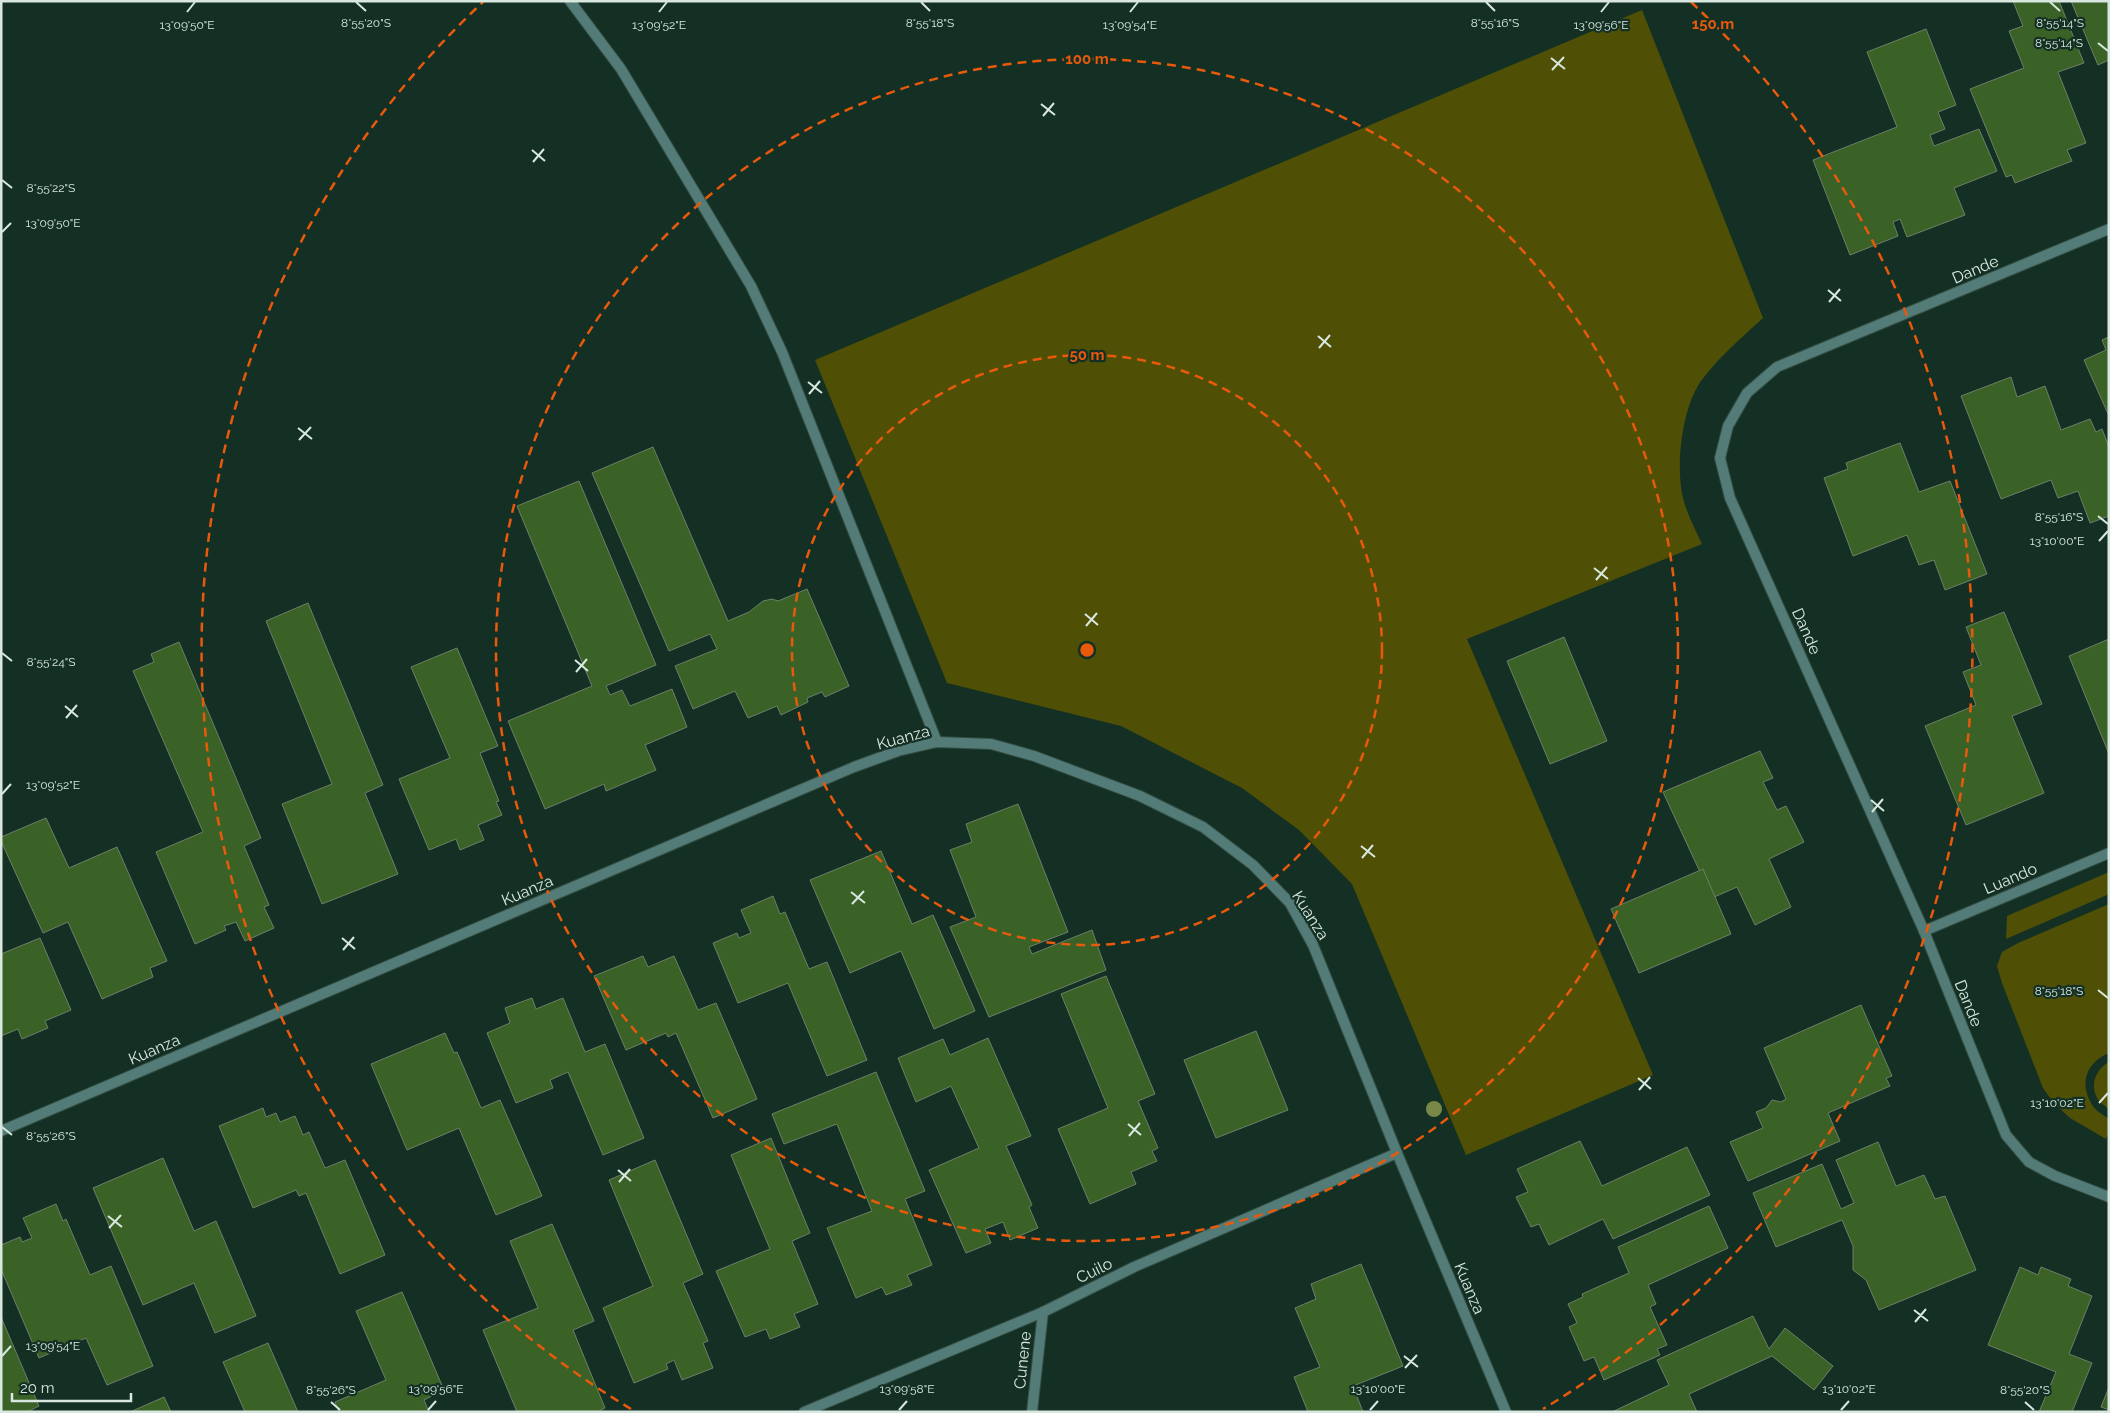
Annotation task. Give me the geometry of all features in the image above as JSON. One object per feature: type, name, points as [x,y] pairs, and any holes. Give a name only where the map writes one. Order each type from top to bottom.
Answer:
[{"type":"street","points":[[570,1],[621,69],[751,286],[782,352],[937,742]]},
{"type":"street","name":"Dande","points":[[2109,229],[1777,368],[1748,393],[1728,426],[1720,458],[1730,498],[1924,930],[2006,1135],[2029,1162],[2055,1176],[2109,1197]]},
{"type":"street","name":"Kuanza","points":[[1,1131],[854,767],[898,751],[937,742],[991,744],[1034,756],[1114,785],[1203,827],[1254,865],[1290,903],[1313,945],[1506,1412]]},
{"type":"street","name":"Luando","points":[[1924,930],[2109,853]]},
{"type":"street","name":"Cuilo","points":[[804,1412],[1042,1312],[1134,1267],[1397,1152]]},
{"type":"street","name":"Cunene","points":[[1032,1412],[1042,1312]]},
{"type":"shaded area","points":[[1642,10],[1763,318],[1730,348],[1701,381],[1694,393],[1684,424],[1680,459],[1682,492],[1685,505],[1702,544],[1467,639],[1653,1075],[1466,1155],[1352,884],[1299,830],[1242,788],[1121,726],[947,683],[815,360]]},
{"type":"shaded area","points":[[2109,872],[2109,894],[2006,939],[2007,916]]},
{"type":"shaded area","points":[[2109,904],[2109,1053],[2101,1057],[2090,1067],[2086,1080],[2087,1095],[2092,1106],[2109,1119],[2109,1132],[2106,1139],[2070,1118],[2054,1103],[2043,1088],[1997,966],[2002,952],[2018,943]]},
{"type":"shaded area","points":[[2109,1062],[2109,1109],[2098,1099],[2095,1093],[2094,1082],[2104,1065]]},
{"type":"building","points":[[2013,1],[2059,1],[2084,63],[2058,72],[2086,143],[2067,150],[2072,161],[2015,183],[2012,175],[2006,177],[1970,89],[2024,68],[2009,31],[2023,26]]},
{"type":"building","points":[[2071,1],[2109,1],[2109,60],[2098,65]]},
{"type":"building","points":[[1926,29],[1956,105],[1938,112],[1945,129],[1930,135],[1934,146],[1979,129],[1997,171],[1954,188],[1965,215],[1907,237],[1900,219],[1893,222],[1898,236],[1850,255],[1813,160],[1897,127],[1867,52]]},
{"type":"building","points":[[2109,337],[2109,416],[2084,360],[2106,350],[2102,340]]},
{"type":"building","points":[[2011,377],[2017,397],[2045,386],[2061,430],[2090,419],[2096,432],[2102,429],[2109,447],[2109,516],[2090,523],[2078,491],[2058,498],[2051,480],[2001,499],[1961,396]]},
{"type":"building","points":[[1900,443],[1919,492],[1950,481],[1987,574],[1945,590],[1934,560],[1919,565],[1907,535],[1853,556],[1824,478],[1848,469],[1846,463]]},
{"type":"building","points":[[653,447],[728,621],[749,612],[763,601],[772,599],[778,601],[807,589],[849,686],[825,697],[822,692],[807,698],[808,702],[781,715],[777,706],[748,718],[735,691],[693,709],[675,666],[717,649],[710,634],[669,651],[592,473]]},
{"type":"building","points":[[579,481],[656,665],[606,686],[610,695],[622,690],[630,706],[672,689],[687,727],[645,745],[656,770],[606,791],[604,784],[545,809],[508,721],[592,686],[517,506]]},
{"type":"building","points":[[308,603],[383,785],[365,793],[398,874],[322,904],[282,804],[332,784],[266,621]]},
{"type":"building","points":[[2004,612],[2042,704],[2012,716],[2044,793],[1966,825],[1925,726],[1976,705],[1963,672],[1981,665],[1966,627]]},
{"type":"building","points":[[1564,637],[1607,741],[1550,764],[1507,661]]},
{"type":"building","points":[[2109,639],[2109,754],[2069,656]]},
{"type":"building","points":[[179,642],[261,838],[244,846],[269,905],[264,907],[274,928],[245,941],[236,922],[224,926],[226,930],[195,944],[156,852],[203,832],[133,671],[154,662],[151,654]]},
{"type":"building","points":[[457,648],[498,746],[480,753],[499,801],[496,802],[502,815],[478,825],[484,840],[460,850],[456,839],[429,850],[399,779],[450,758],[411,667]]},
{"type":"building","points":[[1760,751],[1773,778],[1763,782],[1777,810],[1786,806],[1804,842],[1769,859],[1791,907],[1755,925],[1737,887],[1712,898],[1663,792]]},
{"type":"building","points":[[1018,804],[1068,932],[1029,947],[1032,954],[1092,930],[1106,970],[989,1017],[950,927],[976,917],[950,850],[972,842],[966,824]]},
{"type":"building","points":[[46,818],[69,868],[117,847],[167,961],[150,968],[153,977],[102,999],[68,922],[43,933],[1,841],[1,837]]},
{"type":"building","points":[[881,851],[912,924],[933,915],[975,1011],[934,1029],[901,951],[850,973],[810,880]]},
{"type":"building","points":[[1703,869],[1731,934],[1639,973],[1611,909]]},
{"type":"building","points":[[773,896],[780,914],[785,912],[809,969],[827,962],[867,1060],[827,1076],[788,983],[738,1003],[713,943],[737,933],[739,938],[751,933],[741,910]]},
{"type":"building","points":[[40,938],[71,1010],[45,1021],[48,1028],[22,1039],[18,1029],[1,1036],[1,954]]},
{"type":"building","points":[[643,956],[648,967],[674,956],[698,1010],[716,1003],[757,1099],[713,1118],[676,1033],[668,1037],[666,1033],[626,1050],[594,976]]},
{"type":"building","points":[[1106,976],[1155,1094],[1138,1101],[1158,1148],[1152,1151],[1157,1161],[1131,1172],[1136,1184],[1090,1204],[1058,1129],[1108,1108],[1061,994]]},
{"type":"building","points":[[532,998],[536,1009],[563,998],[585,1052],[605,1044],[644,1138],[603,1155],[568,1072],[550,1080],[553,1088],[516,1103],[487,1033],[510,1023],[505,1008]]},
{"type":"building","points":[[1861,1005],[1892,1076],[1886,1078],[1890,1086],[1828,1113],[1840,1141],[1748,1181],[1730,1142],[1763,1128],[1756,1112],[1766,1108],[1772,1100],[1781,1102],[1786,1099],[1764,1048]]},
{"type":"building","points":[[1256,1031],[1288,1110],[1216,1138],[1184,1060]]},
{"type":"building","points":[[445,1033],[454,1053],[457,1052],[481,1108],[500,1100],[542,1196],[496,1215],[459,1128],[407,1150],[371,1064]]},
{"type":"building","points":[[988,1038],[1031,1136],[1006,1146],[1032,1205],[1029,1207],[1038,1228],[1010,1240],[1003,1222],[985,1229],[991,1243],[966,1253],[929,1170],[979,1148],[951,1086],[916,1102],[898,1058],[943,1039],[950,1055]]},
{"type":"building","points":[[876,1072],[925,1191],[905,1199],[932,1265],[907,1275],[912,1285],[886,1295],[882,1287],[856,1298],[827,1228],[872,1211],[837,1124],[784,1144],[772,1114]]},
{"type":"building","points":[[263,1108],[266,1117],[276,1113],[280,1122],[295,1116],[303,1135],[309,1132],[325,1168],[345,1160],[385,1255],[340,1274],[306,1193],[299,1196],[296,1190],[253,1208],[219,1126]]},
{"type":"building","points":[[771,1138],[810,1233],[792,1241],[818,1304],[794,1314],[800,1327],[770,1339],[766,1329],[745,1337],[716,1271],[770,1249],[731,1155]]},
{"type":"building","points":[[1580,1141],[1602,1186],[1687,1147],[1710,1195],[1613,1239],[1603,1219],[1549,1245],[1539,1224],[1531,1227],[1516,1197],[1528,1192],[1517,1169]]},
{"type":"building","points":[[1878,1142],[1896,1186],[1924,1175],[1935,1199],[1945,1196],[1976,1270],[1879,1310],[1866,1280],[1853,1270],[1853,1246],[1842,1220],[1776,1247],[1753,1193],[1822,1164],[1841,1209],[1854,1203],[1836,1160]]},
{"type":"building","points":[[163,1158],[194,1231],[216,1221],[256,1316],[215,1333],[194,1283],[143,1305],[93,1188]]},
{"type":"building","points":[[655,1160],[703,1274],[683,1283],[708,1341],[703,1343],[713,1368],[682,1380],[674,1360],[666,1364],[668,1369],[634,1383],[603,1308],[653,1286],[609,1180]]},
{"type":"building","points":[[56,1204],[63,1221],[66,1219],[90,1275],[111,1266],[153,1366],[107,1385],[86,1338],[39,1358],[1,1269],[1,1245],[20,1237],[22,1242],[32,1238],[23,1218]]},
{"type":"building","points":[[1709,1206],[1728,1248],[1648,1285],[1656,1304],[1650,1307],[1667,1345],[1657,1349],[1660,1355],[1604,1380],[1594,1357],[1584,1361],[1569,1327],[1577,1323],[1568,1304],[1583,1297],[1582,1294],[1629,1273],[1618,1247]]},
{"type":"building","points":[[552,1224],[594,1321],[573,1330],[605,1408],[597,1412],[517,1412],[483,1330],[538,1308],[510,1241]]},
{"type":"building","points":[[1361,1264],[1403,1366],[1353,1386],[1363,1412],[1308,1412],[1294,1377],[1320,1367],[1295,1308],[1316,1299],[1311,1284]]},
{"type":"building","points":[[2020,1267],[2038,1275],[2041,1267],[2071,1279],[2068,1286],[2092,1296],[2069,1354],[2092,1363],[2072,1412],[2039,1412],[2056,1372],[1988,1345]]},
{"type":"building","points":[[402,1292],[444,1390],[424,1400],[429,1412],[339,1412],[335,1402],[386,1380],[356,1311]]},
{"type":"building","points":[[1753,1316],[1769,1349],[1785,1328],[1833,1366],[1814,1390],[1772,1356],[1689,1394],[1697,1412],[1612,1412],[1669,1385],[1657,1360]]},
{"type":"building","points":[[1,1317],[39,1406],[27,1412],[1,1412]]},
{"type":"building","points":[[268,1343],[298,1412],[245,1412],[223,1362]]},
{"type":"building","points":[[2109,1387],[2109,1410],[2101,1407]]},
{"type":"building","points":[[164,1397],[171,1412],[130,1412]]}]
